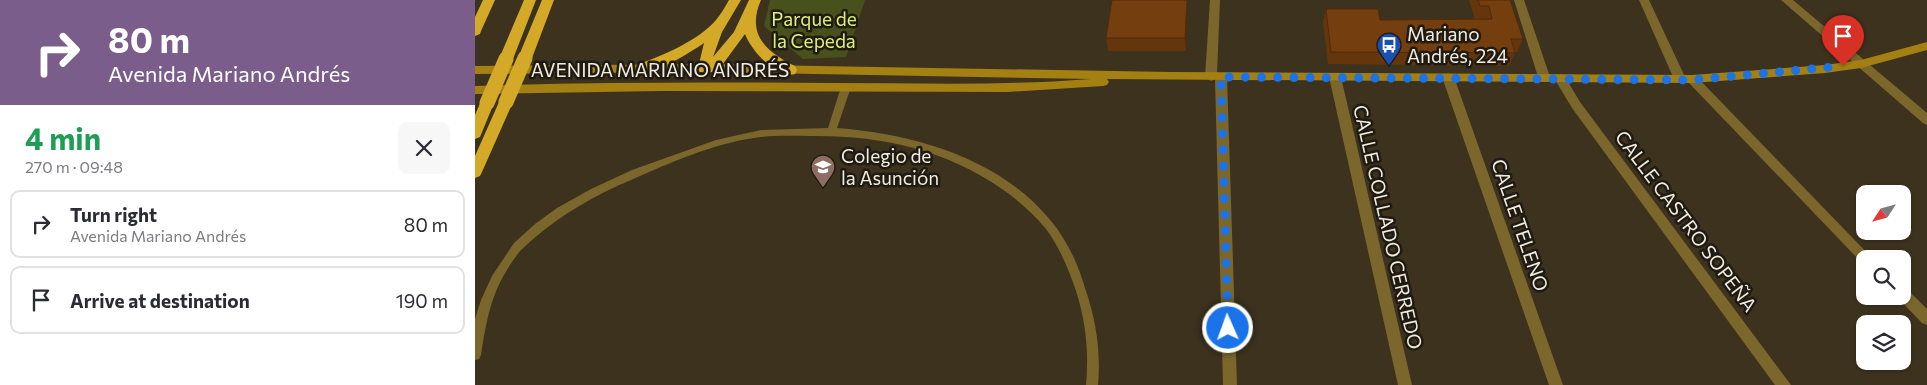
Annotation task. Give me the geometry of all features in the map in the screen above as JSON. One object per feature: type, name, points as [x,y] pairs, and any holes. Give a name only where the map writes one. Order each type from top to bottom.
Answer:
[{"type":"highway","points":[[475,31],[489,0]]},
{"type":"highway","points":[[475,133],[530,0]]},
{"type":"highway","points":[[475,172],[525,58],[547,0]]},
{"type":"highway","points":[[708,70],[706,53],[711,37],[735,0]]},
{"type":"highway","points":[[708,70],[735,40],[752,6]]},
{"type":"highway","points":[[752,6],[749,26],[758,49],[768,59],[790,70]]},
{"type":"highway","points":[[643,68],[683,52],[720,24]]},
{"type":"main road","name":"AVENIDA MARIANO ANDRÉS","points":[[475,70],[643,68],[1216,77],[1686,79],[1825,69],[1861,64],[1927,46]]},
{"type":"main road","points":[[537,88],[551,80],[689,78],[708,70],[738,86]]},
{"type":"main road","name":"AVENIDA MARIANO ANDRÉS","points":[[846,87],[861,80],[1000,80],[1039,74]]},
{"type":"main road","name":"AVENIDA MARIANO ANDRÉS","points":[[475,90],[738,86],[1012,88],[1068,86],[1170,76]]},
{"type":"street","points":[[1215,0],[1216,77],[1230,385]]},
{"type":"street","points":[[1519,0],[1544,77]]},
{"type":"street","points":[[1644,0],[1686,79],[1858,250]]},
{"type":"street","points":[[1786,0],[1927,120]]},
{"type":"street","name":"CALLE COLLADO CERREDO","points":[[1335,77],[1405,385]]},
{"type":"street","name":"CALLE TELENO","points":[[1448,77],[1556,385]]},
{"type":"street","name":"CALLE CASTRO SOPEÑA","points":[[1560,78],[1576,105],[1784,385]]},
{"type":"street","points":[[1911,302],[1927,319]]},
{"type":"lane","points":[[832,130],[846,87]]},
{"type":"lane","points":[[475,355],[484,308],[498,276],[513,251],[543,222],[574,201],[634,174],[679,157],[750,135],[832,130],[882,137],[948,154],[987,173],[1042,218],[1063,247],[1078,280],[1092,326],[1095,359],[1092,385]]},
{"type":"green space","name":"Parque de la Cepeda","points":[[770,0],[865,0],[846,57],[803,59],[764,26]]},
{"type":"building","points":[[1112,0],[1187,0],[1185,38],[1106,38]]},
{"type":"building","points":[[1478,0],[1510,0],[1523,39],[1511,39],[1515,53],[1331,52],[1326,9],[1378,9],[1380,20],[1492,19],[1489,6],[1480,6]]},
{"type":"place","name":"Mariano Andrés, 224","points":[[1389,66]]},
{"type":"place","name":"Colegio de la Asunción","points":[[823,188]]},
{"type":"route","points":[[1228,328],[1221,77],[1544,77],[1692,80],[1843,66]]}]
